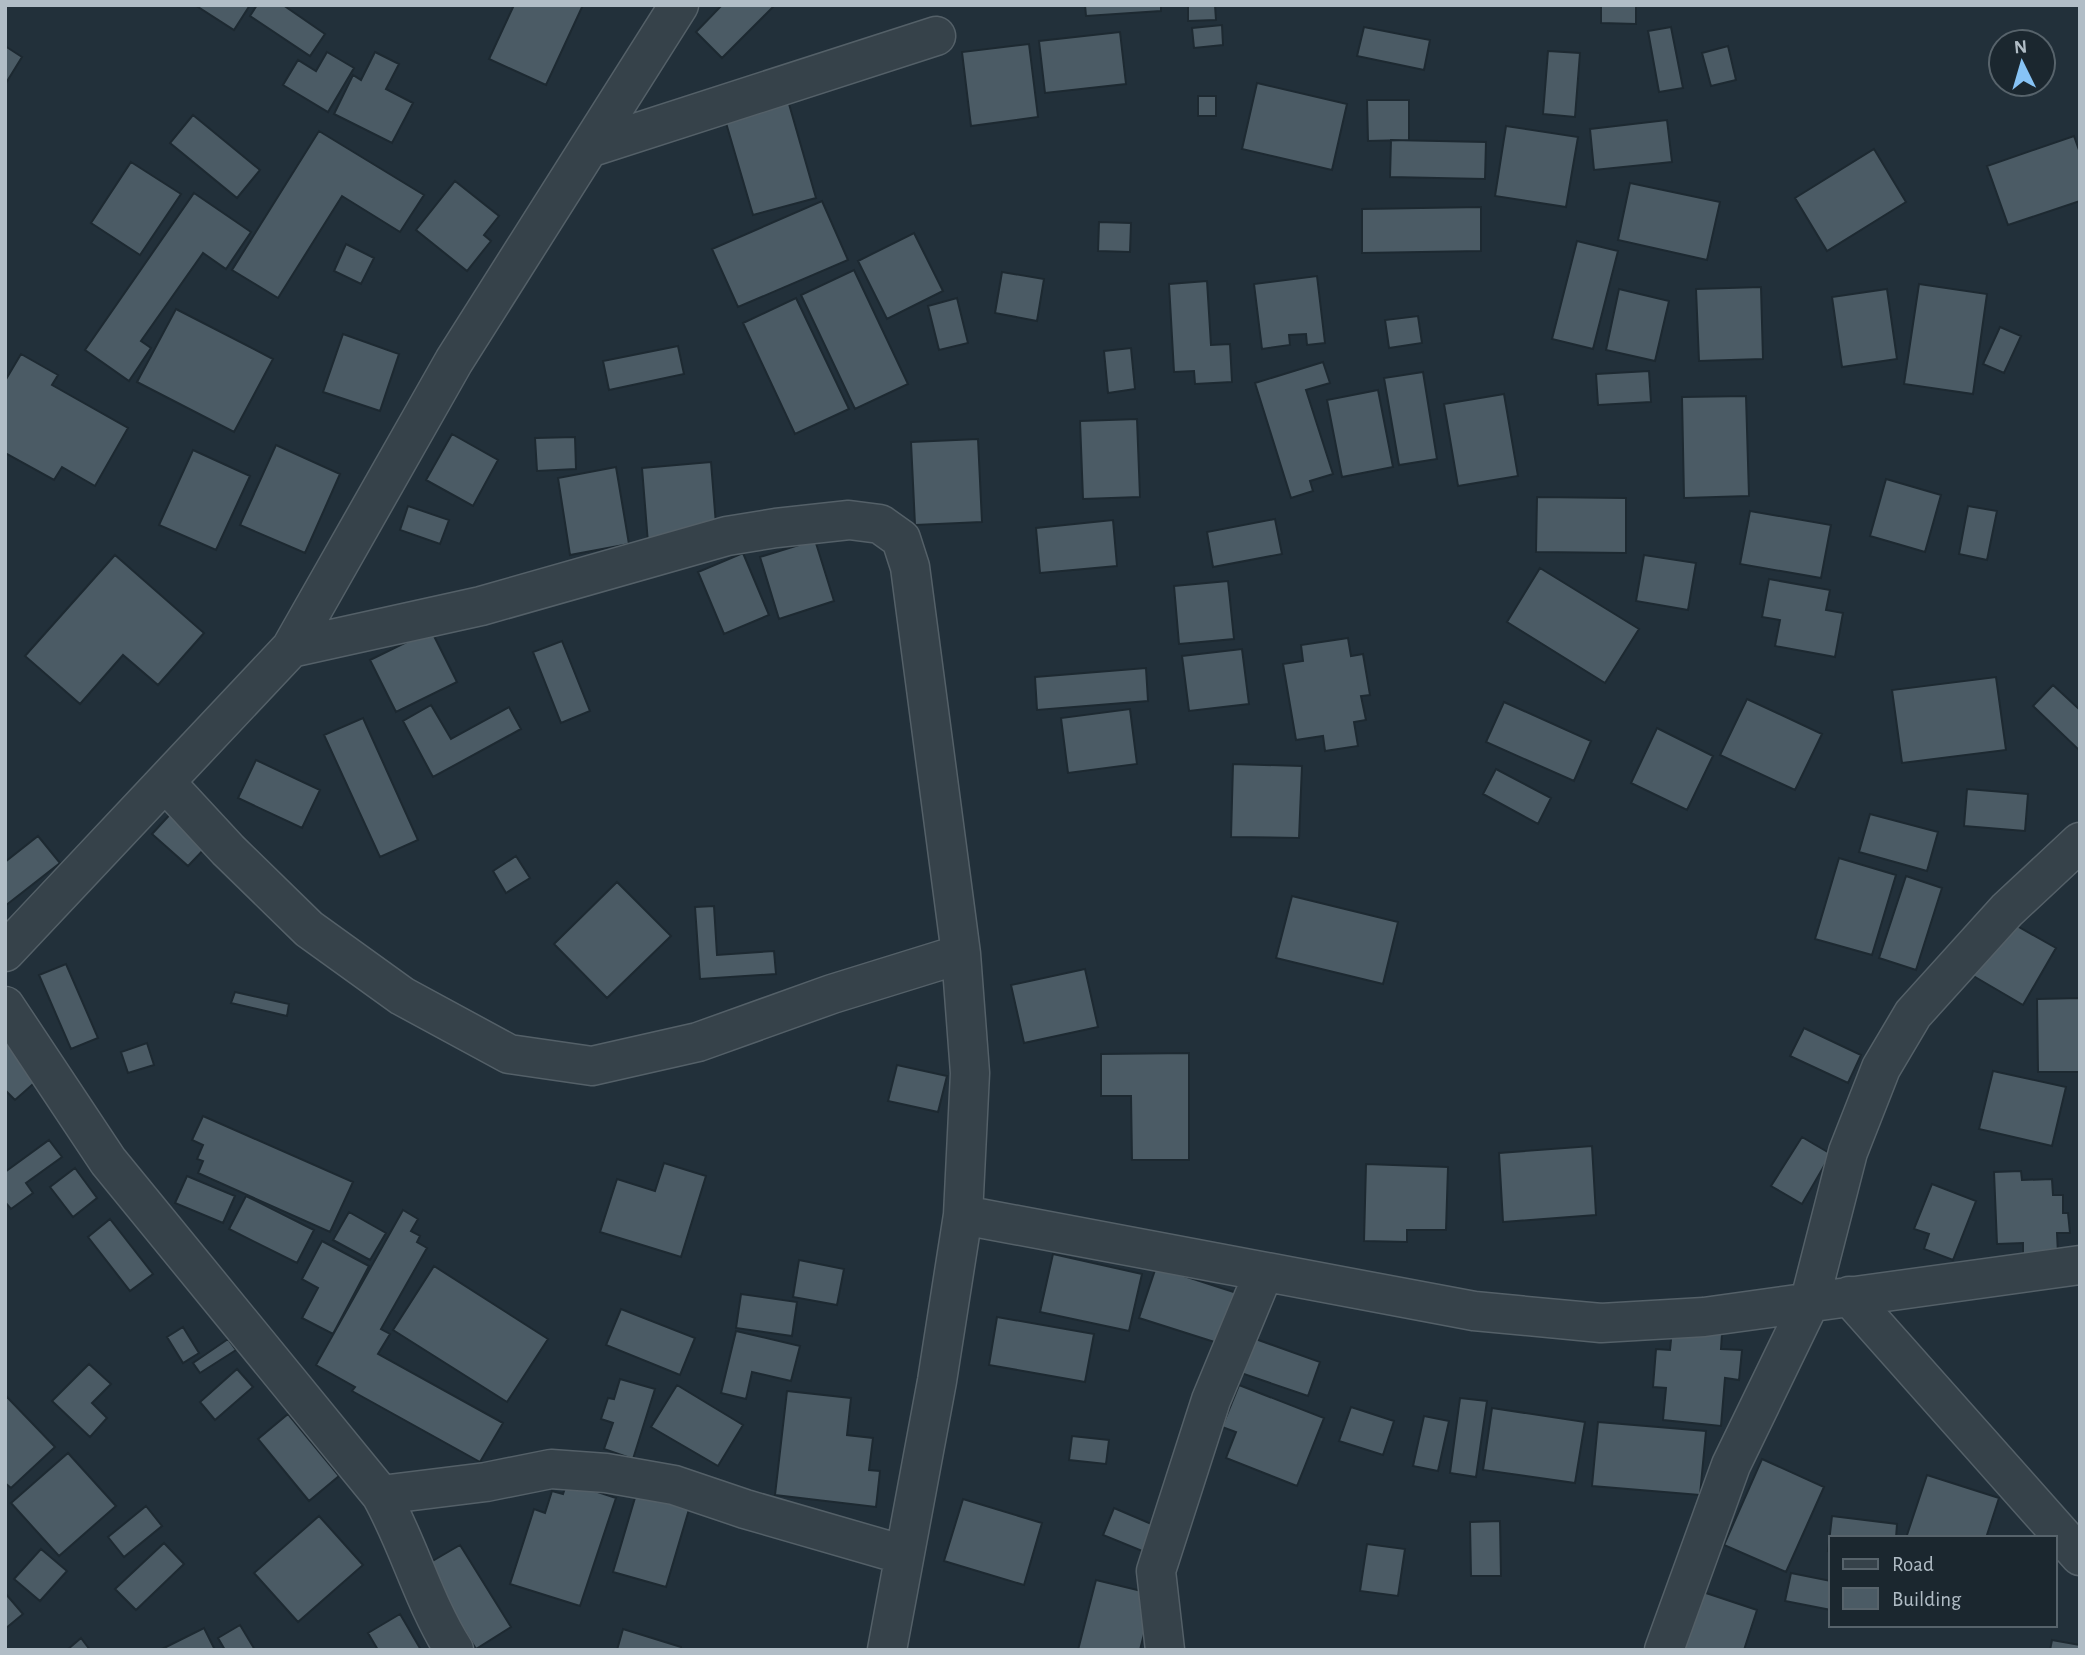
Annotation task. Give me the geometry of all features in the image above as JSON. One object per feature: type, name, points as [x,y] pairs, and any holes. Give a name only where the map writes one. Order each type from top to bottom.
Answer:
[{"type":"street","points":[[5,952],[291,648],[454,361],[679,5]]},
{"type":"street","points":[[589,148],[936,36]]},
{"type":"street","points":[[291,648],[481,606],[727,536],[849,520],[880,524],[901,539],[910,567],[961,954],[970,1073],[963,1215],[937,1381],[887,1650]]},
{"type":"street","points":[[165,782],[228,850],[309,929],[402,996],[509,1054],[592,1066],[698,1042],[832,993],[961,954]]},
{"type":"street","points":[[1664,1650],[1731,1465],[1809,1304],[1848,1152],[1881,1068],[1913,1014],[2007,910],[2080,842]]},
{"type":"street","points":[[5,1006],[108,1161],[381,1495],[394,1518],[425,1595],[454,1650]]},
{"type":"street","points":[[963,1215],[1474,1311],[1601,1322],[1704,1317],[2080,1265]]},
{"type":"street","points":[[1165,1650],[1156,1571],[1211,1400],[1264,1272]]},
{"type":"street","points":[[1849,1296],[2080,1556]]},
{"type":"street","points":[[381,1495],[486,1482],[551,1469],[606,1473],[674,1485],[745,1510],[904,1555]]},
{"type":"building","points":[[195,5],[250,5],[234,30]]},
{"type":"building","points":[[257,5],[283,5],[325,34],[310,56],[250,16]]},
{"type":"building","points":[[514,5],[583,5],[546,85],[489,59]]},
{"type":"building","points":[[722,5],[774,6],[722,58],[696,32]]},
{"type":"building","points":[[1085,5],[1161,5],[1161,11],[1086,16]]},
{"type":"building","points":[[1188,5],[1215,5],[1216,20],[1188,21]]},
{"type":"building","points":[[1601,5],[1636,5],[1636,24],[1601,23]]},
{"type":"building","points":[[1222,25],[1223,45],[1194,48],[1192,28]]},
{"type":"building","points":[[1364,27],[1430,40],[1424,70],[1357,56]]},
{"type":"building","points":[[1671,27],[1683,88],[1659,92],[1648,31]]},
{"type":"building","points":[[1120,32],[1126,84],[1045,93],[1039,41]]},
{"type":"building","points":[[1029,44],[1038,117],[971,126],[962,52]]},
{"type":"building","points":[[5,46],[22,57],[6,83],[5,83]]},
{"type":"building","points":[[1728,46],[1736,80],[1711,86],[1702,53]]},
{"type":"building","points":[[1548,51],[1580,53],[1575,117],[1543,114]]},
{"type":"building","points":[[327,52],[354,68],[328,112],[283,85],[298,60],[316,71]]},
{"type":"building","points":[[375,52],[399,64],[386,89],[413,103],[392,143],[334,114],[353,75],[361,80]]},
{"type":"building","points":[[1257,83],[1347,104],[1332,170],[1242,149]]},
{"type":"building","points":[[1198,96],[1216,96],[1216,116],[1198,116]]},
{"type":"building","points":[[787,97],[816,198],[753,215],[724,116]]},
{"type":"building","points":[[1367,100],[1409,100],[1409,140],[1368,141]]},
{"type":"building","points":[[193,115],[260,170],[237,198],[170,143]]},
{"type":"building","points":[[1667,120],[1672,162],[1594,170],[1590,129]]},
{"type":"building","points":[[1506,126],[1578,137],[1566,207],[1495,196]]},
{"type":"building","points":[[319,131],[424,195],[400,232],[342,196],[278,298],[232,270]]},
{"type":"building","points":[[2074,136],[2080,153],[2080,201],[2008,225],[1987,166]]},
{"type":"building","points":[[1391,140],[1486,142],[1485,179],[1390,177]]},
{"type":"building","points":[[1874,149],[1906,202],[1827,251],[1795,198]]},
{"type":"building","points":[[131,162],[181,194],[140,255],[91,223]]},
{"type":"building","points":[[455,181],[499,216],[484,235],[491,241],[467,271],[416,230]]},
{"type":"building","points":[[1630,183],[1720,202],[1707,260],[1618,240]]},
{"type":"building","points":[[194,193],[251,232],[226,269],[203,253],[141,341],[151,348],[129,381],[85,350]]},
{"type":"building","points":[[822,201],[848,260],[738,307],[712,249]]},
{"type":"building","points":[[1481,207],[1481,251],[1362,253],[1362,209]]},
{"type":"building","points":[[1099,222],[1131,223],[1130,252],[1098,251]]},
{"type":"building","points":[[914,233],[943,291],[887,319],[858,261]]},
{"type":"building","points":[[1577,241],[1618,251],[1593,349],[1552,339]]},
{"type":"building","points":[[346,244],[374,258],[361,284],[334,271]]},
{"type":"building","points":[[854,270],[908,384],[855,409],[801,295]]},
{"type":"building","points":[[1002,272],[1044,279],[1037,321],[995,313]]},
{"type":"building","points":[[1317,276],[1325,343],[1307,345],[1306,334],[1289,335],[1290,345],[1262,349],[1254,284]]},
{"type":"building","points":[[1207,281],[1211,345],[1230,344],[1232,382],[1195,384],[1194,371],[1174,372],[1169,284]]},
{"type":"building","points":[[1919,284],[1987,294],[1973,394],[1904,384]]},
{"type":"building","points":[[1761,287],[1763,359],[1699,361],[1696,289]]},
{"type":"building","points":[[1619,289],[1669,301],[1655,361],[1606,350]]},
{"type":"building","points":[[1887,289],[1897,359],[1842,367],[1832,297]]},
{"type":"building","points":[[796,298],[849,409],[795,434],[743,323]]},
{"type":"building","points":[[957,298],[968,343],[939,350],[928,306]]},
{"type":"building","points":[[176,309],[273,359],[234,432],[137,382]]},
{"type":"building","points":[[1418,316],[1422,343],[1389,348],[1385,320]]},
{"type":"building","points":[[2000,327],[2021,336],[2004,373],[1983,364]]},
{"type":"building","points":[[343,334],[399,354],[380,411],[323,392]]},
{"type":"building","points":[[678,346],[684,374],[609,390],[603,361]]},
{"type":"building","points":[[1131,348],[1135,389],[1108,393],[1104,351]]},
{"type":"building","points":[[21,354],[58,375],[52,385],[128,428],[95,486],[62,467],[54,480],[5,453],[5,381]]},
{"type":"building","points":[[1323,362],[1330,383],[1306,390],[1333,474],[1310,481],[1313,491],[1291,498],[1255,383]]},
{"type":"building","points":[[1649,371],[1651,402],[1598,405],[1596,374]]},
{"type":"building","points":[[1423,372],[1437,459],[1399,465],[1384,378]]},
{"type":"building","points":[[1378,390],[1393,467],[1342,477],[1327,400]]},
{"type":"building","points":[[1504,394],[1518,476],[1458,486],[1444,404]]},
{"type":"building","points":[[1746,396],[1749,496],[1684,498],[1682,397]]},
{"type":"building","points":[[1137,419],[1140,497],[1083,499],[1080,421]]},
{"type":"building","points":[[452,434],[498,460],[473,506],[426,480]]},
{"type":"building","points":[[575,437],[576,469],[537,471],[535,438]]},
{"type":"building","points":[[978,439],[982,522],[915,525],[911,442]]},
{"type":"building","points":[[276,445],[340,474],[305,553],[240,525]]},
{"type":"building","points":[[193,450],[250,476],[216,550],[159,525]]},
{"type":"building","points":[[711,462],[717,537],[648,543],[642,468]]},
{"type":"building","points":[[616,467],[629,544],[570,555],[558,478]]},
{"type":"building","points":[[1886,479],[1941,495],[1925,552],[1870,536]]},
{"type":"building","points":[[1537,497],[1626,498],[1626,553],[1536,552]]},
{"type":"building","points":[[408,506],[449,520],[440,544],[400,530]]},
{"type":"building","points":[[1968,506],[1997,511],[1987,560],[1959,554]]},
{"type":"building","points":[[1750,511],[1831,525],[1821,578],[1740,564]]},
{"type":"building","points":[[1275,519],[1282,554],[1213,567],[1207,532]]},
{"type":"building","points":[[1113,520],[1117,566],[1040,573],[1036,528]]},
{"type":"building","points":[[815,540],[834,601],[779,619],[760,557]]},
{"type":"building","points":[[743,553],[769,615],[724,634],[698,572]]},
{"type":"building","points":[[115,555],[204,633],[158,685],[123,655],[80,704],[25,656]]},
{"type":"building","points":[[1644,555],[1696,563],[1688,610],[1636,601]]},
{"type":"building","points":[[1540,568],[1639,629],[1605,683],[1507,622]]},
{"type":"building","points":[[1769,579],[1830,590],[1826,610],[1843,613],[1835,657],[1775,646],[1780,620],[1762,617]]},
{"type":"building","points":[[1228,581],[1234,639],[1179,644],[1174,586]]},
{"type":"building","points":[[431,630],[457,682],[396,712],[370,660]]},
{"type":"building","points":[[1348,638],[1351,656],[1363,654],[1370,695],[1361,696],[1366,720],[1354,722],[1358,746],[1325,751],[1323,736],[1296,740],[1283,664],[1303,661],[1301,645]]},
{"type":"building","points":[[562,641],[590,711],[561,723],[533,652]]},
{"type":"building","points":[[1242,649],[1249,704],[1189,711],[1182,656]]},
{"type":"building","points":[[1146,668],[1148,701],[1037,710],[1035,677]]},
{"type":"building","points":[[1996,677],[2006,750],[1902,763],[1892,690]]},
{"type":"building","points":[[2053,685],[2080,710],[2080,751],[2033,706]]},
{"type":"building","points":[[1747,699],[1822,734],[1795,790],[1720,755]]},
{"type":"building","points":[[1504,702],[1591,741],[1574,781],[1486,742]]},
{"type":"building","points":[[431,705],[451,739],[509,707],[521,729],[433,777],[403,721]]},
{"type":"building","points":[[1130,709],[1137,764],[1068,773],[1061,718]]},
{"type":"building","points":[[363,718],[418,840],[380,857],[324,735]]},
{"type":"building","points":[[1657,728],[1713,756],[1687,810],[1631,783]]},
{"type":"building","points":[[256,760],[320,790],[302,828],[238,798]]},
{"type":"building","points":[[1233,764],[1302,766],[1299,838],[1231,837]]},
{"type":"building","points":[[1496,769],[1551,798],[1538,824],[1483,794]]},
{"type":"building","points":[[1967,789],[2028,794],[2025,831],[1964,826]]},
{"type":"building","points":[[175,809],[211,842],[188,866],[152,834]]},
{"type":"building","points":[[1870,814],[1938,832],[1927,871],[1859,852]]},
{"type":"building","points":[[38,836],[60,863],[5,906],[5,862]]},
{"type":"building","points":[[516,856],[530,878],[506,893],[493,871]]},
{"type":"building","points":[[1839,858],[1896,875],[1872,955],[1815,939]]},
{"type":"building","points":[[1906,876],[1942,888],[1916,970],[1879,958]]},
{"type":"building","points":[[617,882],[671,936],[607,998],[554,944]]},
{"type":"building","points":[[1292,896],[1398,922],[1383,984],[1276,958]]},
{"type":"building","points":[[714,906],[717,955],[774,951],[776,974],[700,979],[695,907]]},
{"type":"building","points":[[2003,918],[2056,948],[2023,1005],[1970,974]]},
{"type":"building","points":[[66,964],[98,1038],[71,1049],[39,975]]},
{"type":"building","points":[[1085,969],[1098,1027],[1024,1043],[1011,985]]},
{"type":"building","points":[[235,992],[289,1004],[287,1016],[231,1003]]},
{"type":"building","points":[[2080,998],[2080,1072],[2038,1072],[2037,999]]},
{"type":"building","points":[[1804,1028],[1861,1055],[1848,1083],[1790,1056]]},
{"type":"building","points":[[5,1039],[41,1077],[15,1100],[5,1090]]},
{"type":"building","points":[[147,1043],[154,1065],[128,1073],[121,1052]]},
{"type":"building","points":[[1189,1053],[1189,1160],[1132,1160],[1131,1096],[1101,1096],[1101,1054]]},
{"type":"building","points":[[897,1065],[947,1076],[938,1112],[888,1101]]},
{"type":"building","points":[[1993,1071],[2066,1087],[2052,1146],[1979,1129]]},
{"type":"building","points":[[203,1116],[353,1182],[330,1232],[198,1173],[203,1161],[197,1159],[203,1145],[192,1140]]},
{"type":"building","points":[[1802,1137],[1831,1154],[1802,1204],[1771,1186]]},
{"type":"building","points":[[49,1140],[62,1157],[26,1183],[33,1193],[11,1209],[5,1202],[5,1172]]},
{"type":"building","points":[[1592,1146],[1596,1215],[1503,1222],[1499,1153]]},
{"type":"building","points":[[664,1163],[706,1176],[681,1257],[600,1232],[617,1179],[655,1191]]},
{"type":"building","points":[[1366,1164],[1448,1167],[1446,1230],[1407,1230],[1407,1242],[1364,1241]]},
{"type":"building","points":[[75,1168],[97,1198],[73,1217],[50,1187]]},
{"type":"building","points":[[2021,1171],[2022,1180],[2052,1179],[2053,1195],[2063,1195],[2063,1213],[2068,1213],[2070,1233],[2057,1233],[2058,1254],[2023,1255],[2023,1243],[1997,1244],[1994,1172]]},
{"type":"building","points":[[187,1176],[235,1196],[223,1223],[175,1203]]},
{"type":"building","points":[[1932,1184],[1976,1201],[1953,1260],[1924,1249],[1929,1234],[1914,1229]]},
{"type":"building","points":[[246,1196],[314,1230],[297,1263],[229,1229]]},
{"type":"building","points":[[403,1210],[418,1219],[411,1231],[420,1236],[417,1242],[427,1248],[381,1329],[390,1334],[378,1354],[503,1423],[480,1462],[352,1391],[355,1387],[316,1365]]},
{"type":"building","points":[[349,1212],[386,1233],[370,1260],[333,1240]]},
{"type":"building","points":[[110,1219],[153,1274],[130,1291],[88,1237]]},
{"type":"building","points":[[322,1241],[369,1266],[333,1334],[302,1318],[318,1288],[302,1279]]},
{"type":"building","points":[[1053,1254],[1142,1274],[1129,1331],[1040,1312]]},
{"type":"building","points":[[799,1260],[844,1269],[837,1305],[793,1297]]},
{"type":"building","points":[[434,1266],[548,1339],[507,1402],[393,1330]]},
{"type":"building","points":[[1156,1267],[1243,1295],[1227,1346],[1139,1318]]},
{"type":"building","points":[[741,1294],[797,1302],[792,1336],[736,1328]]},
{"type":"building","points":[[621,1309],[695,1338],[680,1375],[606,1345]]},
{"type":"building","points":[[997,1317],[1094,1334],[1085,1382],[989,1365]]},
{"type":"building","points":[[183,1327],[199,1353],[183,1363],[167,1337]]},
{"type":"building","points":[[1672,1330],[1722,1334],[1721,1349],[1742,1350],[1739,1380],[1725,1378],[1721,1426],[1663,1420],[1666,1388],[1653,1387],[1656,1349],[1670,1350]]},
{"type":"building","points":[[736,1331],[800,1346],[791,1381],[752,1372],[746,1399],[721,1393]]},
{"type":"building","points":[[1250,1337],[1320,1362],[1308,1396],[1238,1372]]},
{"type":"building","points":[[228,1339],[236,1350],[200,1373],[193,1363]]},
{"type":"building","points":[[89,1364],[111,1384],[92,1403],[107,1418],[90,1437],[52,1401]]},
{"type":"building","points":[[237,1369],[253,1387],[215,1420],[200,1402]]},
{"type":"building","points":[[620,1379],[655,1389],[633,1459],[604,1449],[613,1423],[601,1419],[608,1398],[614,1399]]},
{"type":"building","points":[[677,1385],[743,1425],[718,1466],[651,1427]]},
{"type":"building","points":[[1239,1385],[1324,1418],[1297,1486],[1226,1458],[1236,1432],[1222,1427]]},
{"type":"building","points":[[787,1391],[851,1398],[847,1435],[873,1438],[869,1470],[880,1471],[876,1507],[775,1495]]},
{"type":"building","points":[[6,1396],[55,1447],[11,1488],[5,1483]]},
{"type":"building","points":[[1460,1398],[1487,1401],[1476,1477],[1450,1473]]},
{"type":"building","points":[[1351,1407],[1394,1421],[1383,1455],[1339,1441]]},
{"type":"building","points":[[1492,1408],[1585,1422],[1575,1483],[1483,1470]]},
{"type":"building","points":[[288,1414],[339,1476],[309,1501],[258,1439]]},
{"type":"building","points":[[1424,1416],[1449,1421],[1438,1471],[1413,1466]]},
{"type":"building","points":[[1598,1422],[1706,1431],[1700,1495],[1592,1486]]},
{"type":"building","points":[[1072,1436],[1109,1440],[1106,1464],[1069,1460]]},
{"type":"building","points":[[68,1453],[116,1506],[59,1556],[11,1503]]},
{"type":"building","points":[[1762,1459],[1824,1487],[1786,1572],[1724,1545]]},
{"type":"building","points":[[1927,1475],[1999,1498],[1987,1536],[1907,1536]]},
{"type":"building","points":[[567,1482],[616,1498],[580,1606],[510,1584],[534,1509],[545,1513],[552,1491],[563,1494]]},
{"type":"building","points":[[637,1491],[690,1506],[666,1587],[613,1572]]},
{"type":"building","points":[[963,1499],[1042,1523],[1024,1585],[944,1561]]},
{"type":"building","points":[[146,1506],[162,1526],[124,1557],[108,1537]]},
{"type":"building","points":[[1114,1508],[1163,1529],[1152,1555],[1103,1535]]},
{"type":"building","points":[[319,1516],[363,1565],[298,1622],[254,1573]]},
{"type":"building","points":[[1832,1516],[1897,1524],[1896,1536],[1830,1536]]},
{"type":"building","points":[[1500,1521],[1501,1576],[1471,1576],[1470,1522]]},
{"type":"building","points":[[164,1543],[184,1564],[136,1610],[115,1589]]},
{"type":"building","points":[[1367,1544],[1405,1549],[1398,1596],[1360,1591]]},
{"type":"building","points":[[460,1545],[511,1627],[476,1649],[424,1566]]},
{"type":"building","points":[[41,1549],[67,1571],[40,1601],[14,1579]]},
{"type":"building","points":[[1791,1573],[1829,1581],[1829,1610],[1785,1601]]},
{"type":"building","points":[[1096,1580],[1154,1594],[1140,1650],[1078,1650]]},
{"type":"building","points":[[1700,1591],[1757,1610],[1744,1650],[1681,1650]]},
{"type":"building","points":[[5,1593],[23,1614],[5,1629]]},
{"type":"building","points":[[400,1614],[421,1650],[378,1650],[368,1633]]},
{"type":"building","points":[[240,1625],[255,1650],[225,1650],[218,1638]]},
{"type":"building","points":[[204,1628],[215,1650],[160,1650]]},
{"type":"building","points":[[623,1629],[681,1647],[681,1650],[617,1650]]},
{"type":"building","points":[[81,1638],[90,1650],[67,1650]]},
{"type":"building","points":[[2052,1640],[2080,1645],[2080,1650],[2050,1650]]}]
